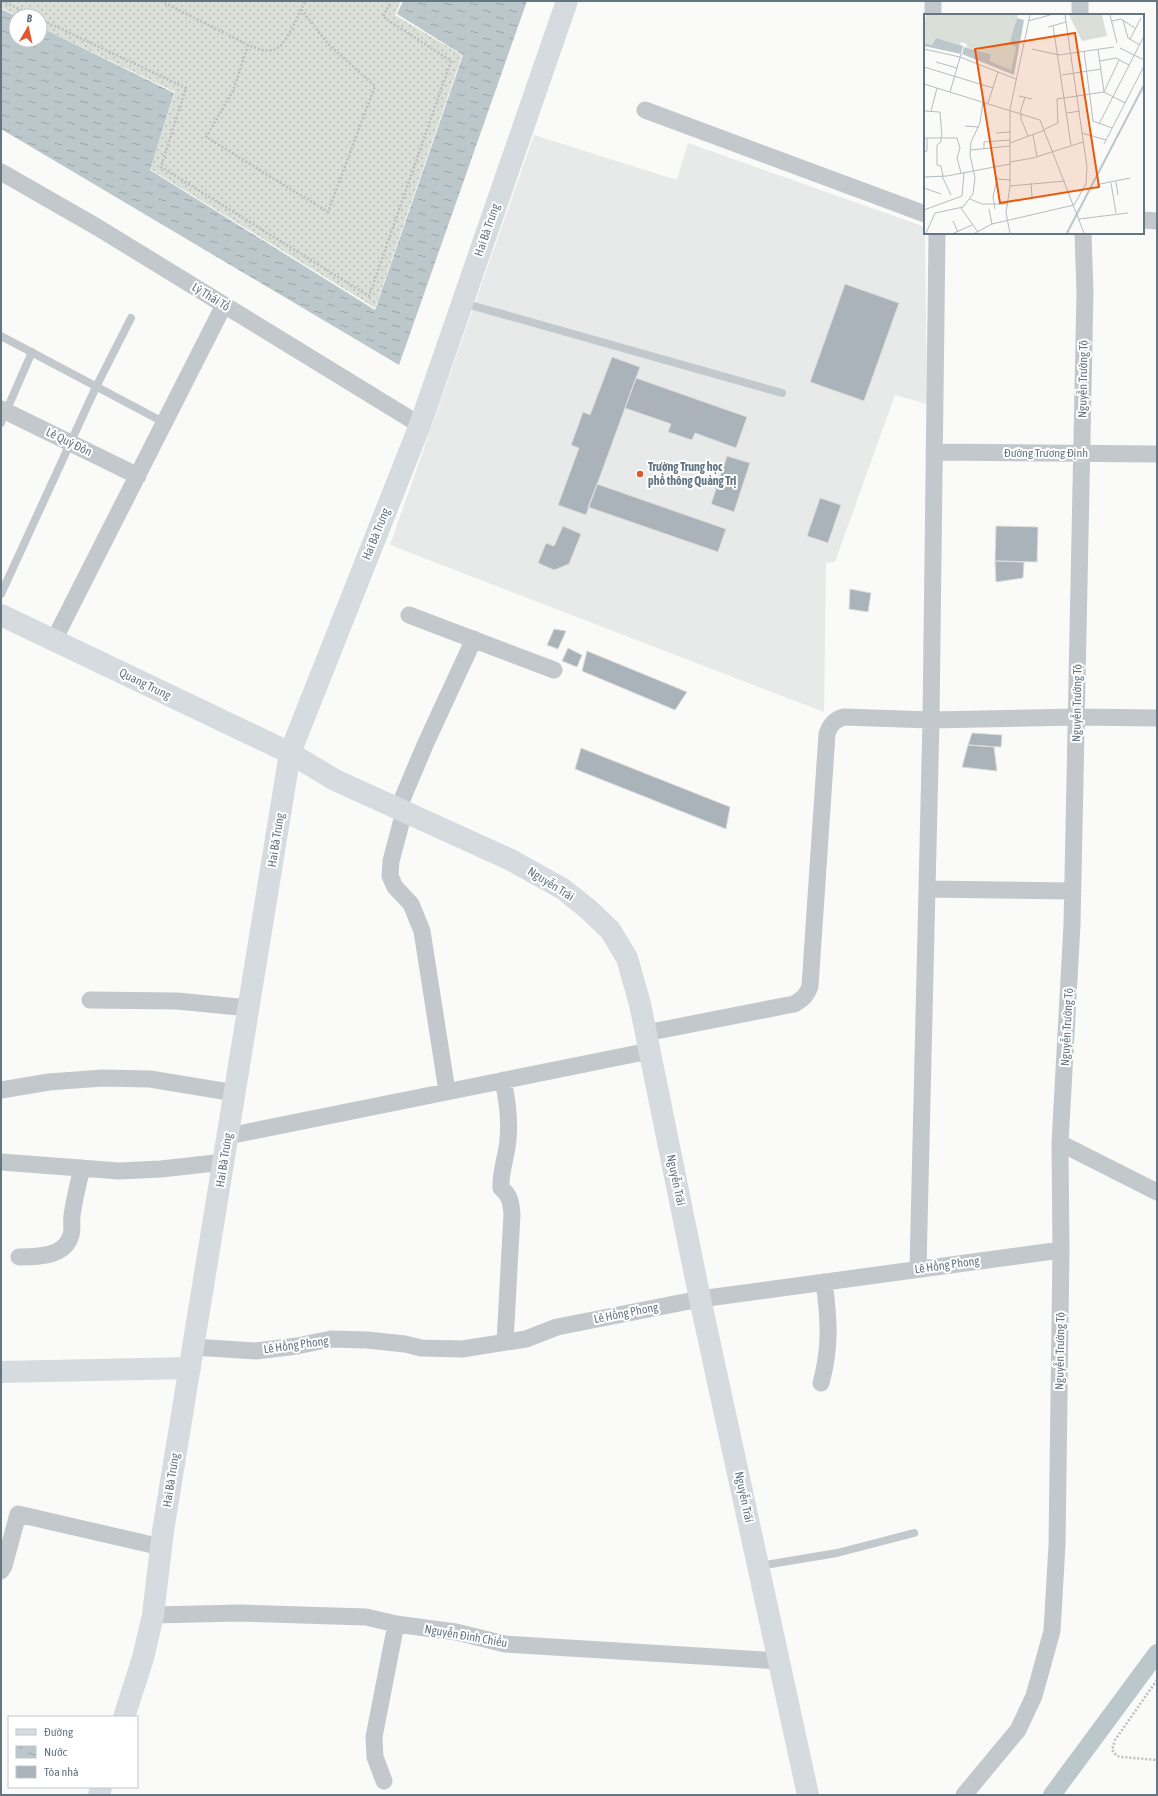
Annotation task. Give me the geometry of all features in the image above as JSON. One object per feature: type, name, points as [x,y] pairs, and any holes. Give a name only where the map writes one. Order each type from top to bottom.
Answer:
[{"type":"main road","name":"Hai Bà Trưng","points":[[124,1716],[143,1658],[153,1615],[161,1547],[191,1358],[290,753],[420,425],[567,1]]},
{"type":"main road","name":"Quang Trung","points":[[1,615],[290,753]]},
{"type":"main road","name":"Nguyễn Trãi","points":[[290,753],[335,780],[511,860],[563,889],[588,909],[610,930],[627,958],[648,1042],[700,1299],[808,1795]]},
{"type":"main road","name":"Lê Hồng Phong","points":[[1,1372],[191,1358]]},
{"type":"street","points":[[933,1],[933,14]]},
{"type":"street","points":[[1080,1],[1080,14]]},
{"type":"street","points":[[645,110],[924,214]]},
{"type":"street","name":"Lý Thái Tổ","points":[[1,172],[97,227],[420,425]]},
{"type":"street","points":[[1144,220],[1157,221]]},
{"type":"street","points":[[918,1269],[931,720],[937,234]]},
{"type":"street","name":"Nguyễn Trường Tộ","points":[[964,1795],[1018,1730],[1034,1696],[1052,1631],[1057,1545],[1061,1250],[1060,1143],[1073,891],[1077,717],[1085,292],[1083,234]]},
{"type":"street","points":[[54,640],[224,305]]},
{"type":"street","name":"Lê Quý Đôn","points":[[3,414],[71,443],[138,476]]},
{"type":"street","name":"Đường Trương Định","points":[[934,452],[1157,454]]},
{"type":"street","points":[[409,615],[554,670]]},
{"type":"street","points":[[447,1091],[422,931],[411,904],[395,887],[390,876],[391,861],[401,810],[425,745],[474,639]]},
{"type":"street","points":[[228,1136],[502,1080],[794,1004],[802,1000],[807,994],[810,986],[827,734],[833,722],[844,717],[931,720],[1077,717],[1157,718]]},
{"type":"street","points":[[927,889],[1073,891]]},
{"type":"street","points":[[90,1000],[177,1001],[249,1008]]},
{"type":"street","points":[[1,1090],[49,1082],[102,1078],[150,1079],[235,1093]]},
{"type":"street","points":[[502,1080],[509,1110],[508,1139],[501,1178],[501,1188],[508,1193],[512,1214],[505,1342]]},
{"type":"street","points":[[1060,1143],[1157,1192]]},
{"type":"street","points":[[1,1162],[119,1171],[147,1170],[224,1162]]},
{"type":"street","points":[[19,1257],[41,1257],[58,1251],[69,1240],[72,1233],[72,1218],[82,1168]]},
{"type":"street","name":"Lê Hồng Phong","points":[[191,1358],[296,1346],[331,1339],[367,1340],[405,1344],[421,1348],[462,1350],[526,1339],[557,1327],[700,1299],[1061,1250]]},
{"type":"street","points":[[821,1383],[826,1366],[829,1331],[824,1282]]},
{"type":"street","points":[[1,1571],[4,1566],[18,1514],[161,1547]]},
{"type":"street","name":"Nguyễn Đình Chiểu","points":[[153,1615],[240,1613],[366,1616],[396,1624],[456,1632],[505,1644],[779,1661]]},
{"type":"street","points":[[384,1781],[376,1762],[374,1742],[396,1624]]},
{"type":"lane","points":[[462,302],[782,393]]},
{"type":"lane","points":[[1,594],[96,386],[131,318]]},
{"type":"lane","points":[[1,336],[164,423]]},
{"type":"lane","points":[[3,414],[32,352]]},
{"type":"lane","points":[[759,1566],[837,1553],[914,1533]]},
{"type":"path","points":[[2,1],[17,8]]},
{"type":"path","points":[[161,1],[248,45],[262,50],[274,50],[283,45],[305,1]]},
{"type":"path","points":[[48,23],[186,88],[161,167],[369,296],[451,61],[383,17],[391,1]]},
{"type":"path","points":[[248,45],[233,91],[206,137],[328,212],[374,86],[329,45],[301,9]]},
{"type":"path","points":[[1157,1680],[1115,1740],[1112,1750],[1116,1756],[1157,1760]]},
{"type":"shaded area","points":[[1,1],[401,1],[395,15],[462,55],[375,308],[150,169],[175,92],[48,31],[48,8],[8,8],[8,11],[1,8]]},
{"type":"shaded area","name":"Trường Trung học phổ thông Quảng Trị","points":[[534,135],[677,180],[688,143],[924,227],[927,404],[895,395],[835,562],[826,563],[824,712],[390,545]]},
{"type":"water","points":[[403,1],[527,1],[399,365],[1,129],[1,9],[8,12],[8,48],[48,48],[48,31],[174,93],[150,170],[375,310],[463,55],[397,14]]},
{"type":"building","points":[[845,284],[899,303],[864,401],[810,382]]},
{"type":"building","points":[[612,357],[640,367],[586,515],[558,505],[579,448],[571,445],[583,412],[590,415]]},
{"type":"building","points":[[636,378],[747,417],[736,448],[695,433],[692,440],[668,432],[671,424],[625,408]]},
{"type":"building","points":[[727,456],[750,463],[734,512],[711,504]]},
{"type":"building","points":[[597,484],[726,529],[718,552],[588,507]]},
{"type":"building","points":[[820,498],[841,505],[828,543],[807,536]]},
{"type":"building","points":[[563,526],[581,534],[569,564],[554,570],[538,563],[546,543],[554,546]]},
{"type":"building","points":[[996,526],[1038,527],[1037,562],[995,561]]},
{"type":"building","points":[[995,561],[1024,562],[1023,578],[996,582]]},
{"type":"building","points":[[850,589],[871,593],[868,612],[849,609]]},
{"type":"building","points":[[554,629],[566,631],[558,649],[547,645]]},
{"type":"building","points":[[568,648],[582,655],[577,667],[562,661]]},
{"type":"building","points":[[587,651],[687,692],[675,710],[582,671]]},
{"type":"building","points":[[972,733],[1002,735],[1001,747],[968,745]]},
{"type":"building","points":[[968,745],[994,747],[997,771],[962,767]]},
{"type":"building","points":[[581,748],[730,807],[726,829],[575,769]]},
{"type":"waterway","points":[[1052,1795],[1157,1653]]},
{"type":"place","name":"Trường Trung học phổ thông Quảng Trị","points":[[640,474]]}]
